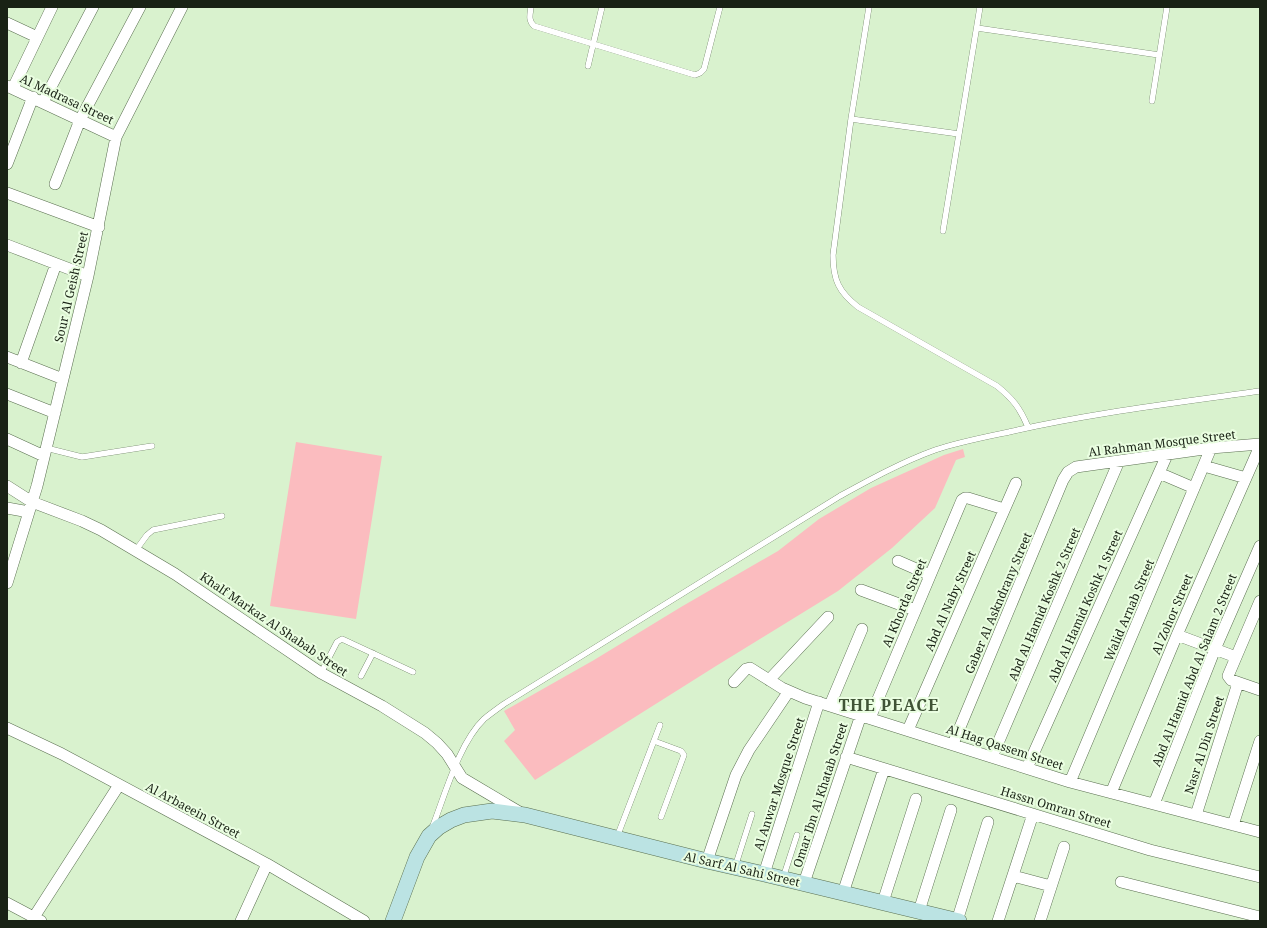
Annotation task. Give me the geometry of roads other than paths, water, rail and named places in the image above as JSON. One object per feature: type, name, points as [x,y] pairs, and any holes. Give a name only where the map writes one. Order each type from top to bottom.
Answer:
[{"type":"street","points":[[10,87],[52,7]]},
{"type":"street","points":[[7,164],[38,100],[93,7]]},
{"type":"street","points":[[55,184],[80,120],[140,7]]},
{"type":"street","name":"Sour Al Geish Street","points":[[7,582],[31,507],[55,413],[99,227],[116,137],[182,7]]},
{"type":"street","points":[[7,23],[37,38]]},
{"type":"street","name":"Al Madrasa Street","points":[[10,87],[116,137]]},
{"type":"street","points":[[7,193],[99,227]]},
{"type":"street","points":[[7,245],[88,276]]},
{"type":"street","points":[[21,363],[56,264]]},
{"type":"street","points":[[7,357],[63,379]]},
{"type":"street","points":[[7,394],[55,413]]},
{"type":"street","points":[[7,439],[45,452]]},
{"type":"street","name":"Al Rahman Mosque Street","points":[[1068,472],[1076,467],[1167,454],[1211,448],[1260,445]]},
{"type":"street","name":"Al Zohor Street","points":[[1111,793],[1177,635],[1260,445]]},
{"type":"street","name":"Walid Arnab Street","points":[[1070,782],[1211,448]]},
{"type":"street","name":"Abd Al Hamid Koshk 1 Street","points":[[1027,768],[1167,454]]},
{"type":"street","name":"Abd Al Hamid Koshk 2 Street","points":[[992,757],[1119,462]]},
{"type":"street","points":[[1204,466],[1246,478]]},
{"type":"street","name":"Gaber Al Askndrany Street","points":[[953,744],[1063,480],[1068,472]]},
{"type":"street","points":[[1159,473],[1194,488]]},
{"type":"street","name":"Abd Al Naby Street","points":[[908,730],[1016,483]]},
{"type":"street","points":[[7,486],[31,507]]},
{"type":"street","name":"Al Khorda Street","points":[[865,716],[915,610],[963,498],[968,498],[1004,509]]},
{"type":"street","points":[[7,508],[31,507]]},
{"type":"street","name":"Khalf Markaz Al Shabab Street","points":[[31,507],[82,521],[101,530],[175,574],[320,673],[382,706],[425,733],[447,754],[462,778],[525,815]]},
{"type":"street","name":"Abd Al Hamid Abd Al Salam 2 Street","points":[[1154,804],[1215,649],[1259,551]]},
{"type":"street","points":[[898,561],[930,575]]},
{"type":"street","points":[[861,590],[915,610]]},
{"type":"street","name":"Nasr Al Din Street","points":[[1196,815],[1233,680],[1228,675],[1260,601]]},
{"type":"street","points":[[769,680],[828,617]]},
{"type":"street","points":[[830,706],[862,629]]},
{"type":"street","points":[[1177,635],[1236,657]]},
{"type":"street","name":"Al Hag Qassem Street","points":[[734,682],[746,669],[750,668],[789,691],[805,698],[1070,782],[1260,832]]},
{"type":"street","points":[[1233,680],[1260,690]]},
{"type":"street","points":[[707,861],[736,775],[749,750],[789,691]]},
{"type":"street","name":"Al Anwar Mosque Street","points":[[764,874],[819,702]]},
{"type":"street","name":"Omar Ibn Al Khatab Street","points":[[804,883],[846,757],[865,716]]},
{"type":"street","name":"Al Arbaeein Street","points":[[7,728],[62,754],[119,786],[267,864],[364,921]]},
{"type":"street","points":[[1233,825],[1260,741]]},
{"type":"street","name":"Hassn Omran Street","points":[[846,757],[1150,850],[1260,877]]},
{"type":"street","points":[[843,893],[884,769]]},
{"type":"street","points":[[7,903],[37,919],[119,786]]},
{"type":"street","points":[[883,902],[916,799]]},
{"type":"street","points":[[919,911],[951,810]]},
{"type":"street","name":"Al Sarf Al Sahi Street","points":[[429,836],[440,827],[464,815],[492,811],[525,815],[707,861],[958,921]]},
{"type":"street","points":[[998,921],[1033,814]]},
{"type":"street","points":[[958,921],[988,822]]},
{"type":"street","points":[[393,921],[417,857],[429,836]]},
{"type":"street","points":[[1040,921],[1064,847]]},
{"type":"street","points":[[241,921],[267,864]]},
{"type":"street","points":[[1013,876],[1051,886]]},
{"type":"street","points":[[1121,882],[1260,917]]},
{"type":"lane","points":[[531,7],[529,17],[534,26],[695,75],[704,69],[720,7]]},
{"type":"lane","points":[[588,66],[602,7]]},
{"type":"lane","points":[[869,7],[851,119],[832,255],[833,271],[838,285],[846,298],[858,307],[997,386],[1011,397],[1022,411],[1028,427]]},
{"type":"lane","points":[[943,231],[980,7]]},
{"type":"lane","points":[[1152,101],[1168,7]]},
{"type":"lane","points":[[977,28],[1160,55]]},
{"type":"lane","points":[[851,119],[959,134]]},
{"type":"lane","points":[[429,836],[455,767],[471,736],[484,719],[504,704],[840,496],[904,462],[937,450],[1028,427],[1094,415],[1260,392]]},
{"type":"lane","points":[[45,452],[82,457],[152,446]]},
{"type":"lane","points":[[136,550],[147,535],[153,530],[222,516]]},
{"type":"lane","points":[[320,673],[337,642],[342,639],[413,672]]},
{"type":"lane","points":[[360,676],[373,653]]},
{"type":"lane","points":[[617,838],[660,725]]},
{"type":"lane","points":[[654,741],[681,751],[684,755],[661,817]]},
{"type":"lane","points":[[734,867],[752,814]]},
{"type":"lane","points":[[783,878],[797,835]]},
{"type":"district","name":"THE PEACE","points":[[889,705]]}]
